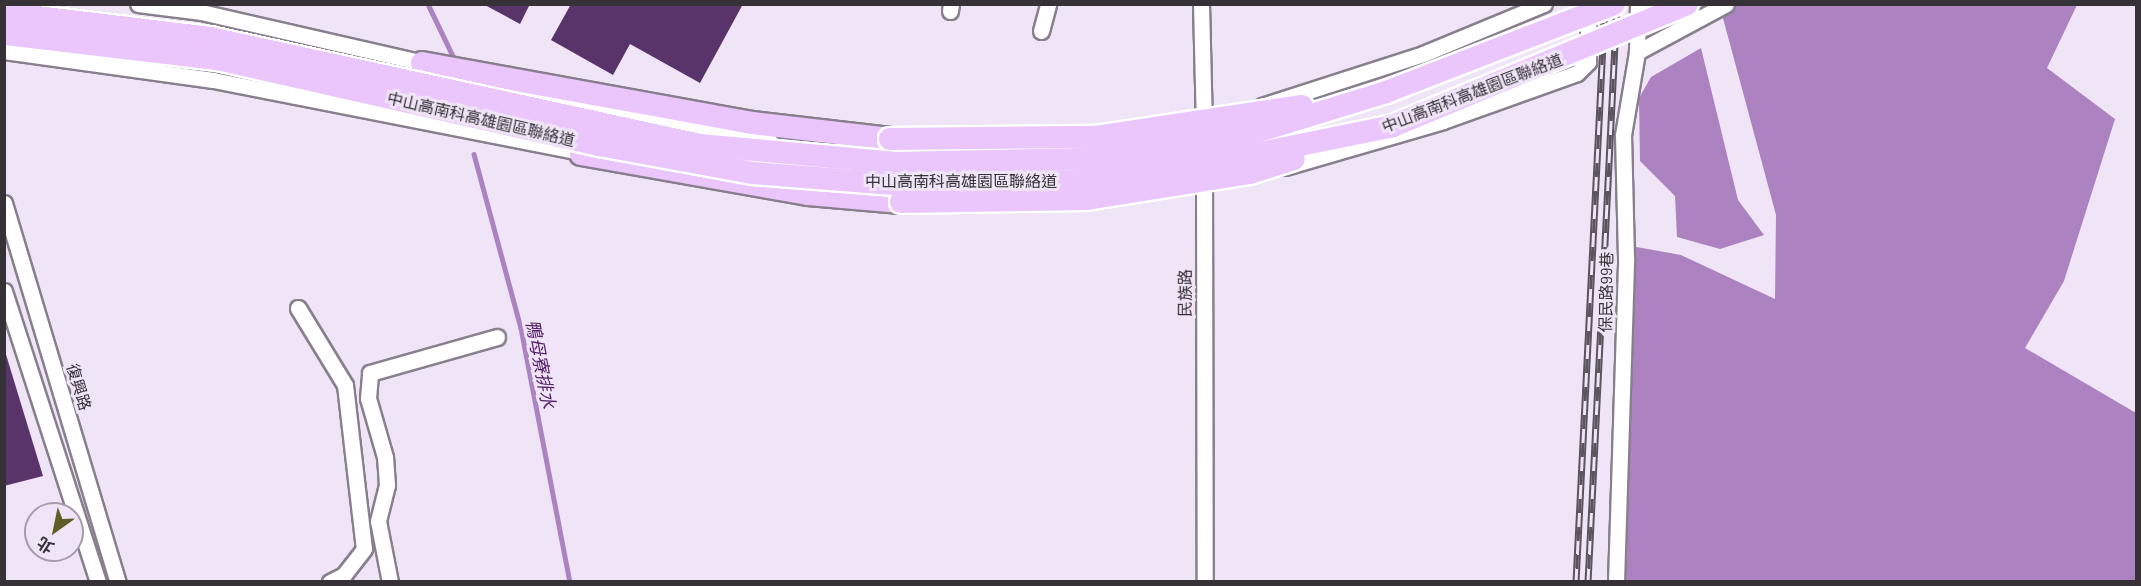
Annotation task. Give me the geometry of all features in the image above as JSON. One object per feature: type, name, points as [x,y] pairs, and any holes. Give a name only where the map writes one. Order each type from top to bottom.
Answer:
[{"type":"highway","name":"中山高南科高雄園區聯絡道","points":[[4,13],[210,38],[700,145],[896,163],[1083,159],[1243,136],[1386,92],[1614,4]]},
{"type":"highway","name":"中山高南科高雄園區聯絡道","points":[[4,34],[217,59],[598,145],[753,173],[894,184],[1081,181],[1236,158],[1393,126],[1687,4]]},
{"type":"highway","points":[[422,63],[752,123],[890,139],[1096,137],[1386,92]]},
{"type":"highway","points":[[581,153],[744,184],[901,202],[1099,197],[1250,173],[1393,126]]},
{"type":"street","points":[[138,4],[201,12],[422,63],[531,94],[783,144],[966,151],[1071,148],[1204,131],[1283,96],[1423,54],[1544,4]]},
{"type":"street","points":[[1041,31],[1048,4]]},
{"type":"street","name":"民族路","points":[[1201,4],[1204,131],[1205,582]]},
{"type":"street","points":[[4,51],[213,80],[581,153],[914,191],[1053,189],[1204,172],[1292,166],[1577,73],[1588,62],[1588,4]]},
{"type":"street","name":"保民路99巷","points":[[1616,582],[1626,256],[1623,135],[1637,52],[1638,4]]},
{"type":"street","points":[[1637,52],[1726,4]]},
{"type":"street","points":[[4,65],[15,57],[31,55]]},
{"type":"street","name":"復興路","points":[[4,203],[118,582]]},
{"type":"street","points":[[4,291],[98,582]]},
{"type":"street","points":[[298,309],[345,385],[363,549],[344,575],[330,582]]},
{"type":"street","points":[[390,582],[378,521],[387,485],[385,457],[368,398],[370,373],[497,337]]},
{"type":"shaded area","points":[[1727,4],[2077,5],[2047,68],[2115,119],[2064,281],[2025,348],[2136,413],[2136,581],[1607,582],[1631,246],[1681,255],[1775,299],[1776,215],[1720,7]]},
{"type":"shaded area","points":[[1701,48],[1738,200],[1764,235],[1720,249],[1677,237],[1675,196],[1640,161],[1639,98],[1651,77]]},
{"type":"building","points":[[483,4],[530,4],[520,24]]},
{"type":"building","points":[[571,4],[743,4],[700,83],[630,44],[613,75],[551,40]]},
{"type":"building","points":[[4,348],[43,476],[4,486]]},
{"type":"waterway","name":"鴨母寮排水","points":[[428,4],[453,56]]},
{"type":"waterway","name":"鴨母寮排水","points":[[474,154],[521,328],[570,582]]},
{"type":"railway","points":[[1576,582],[1605,4]]},
{"type":"railway","points":[[1588,582],[1617,4]]}]
